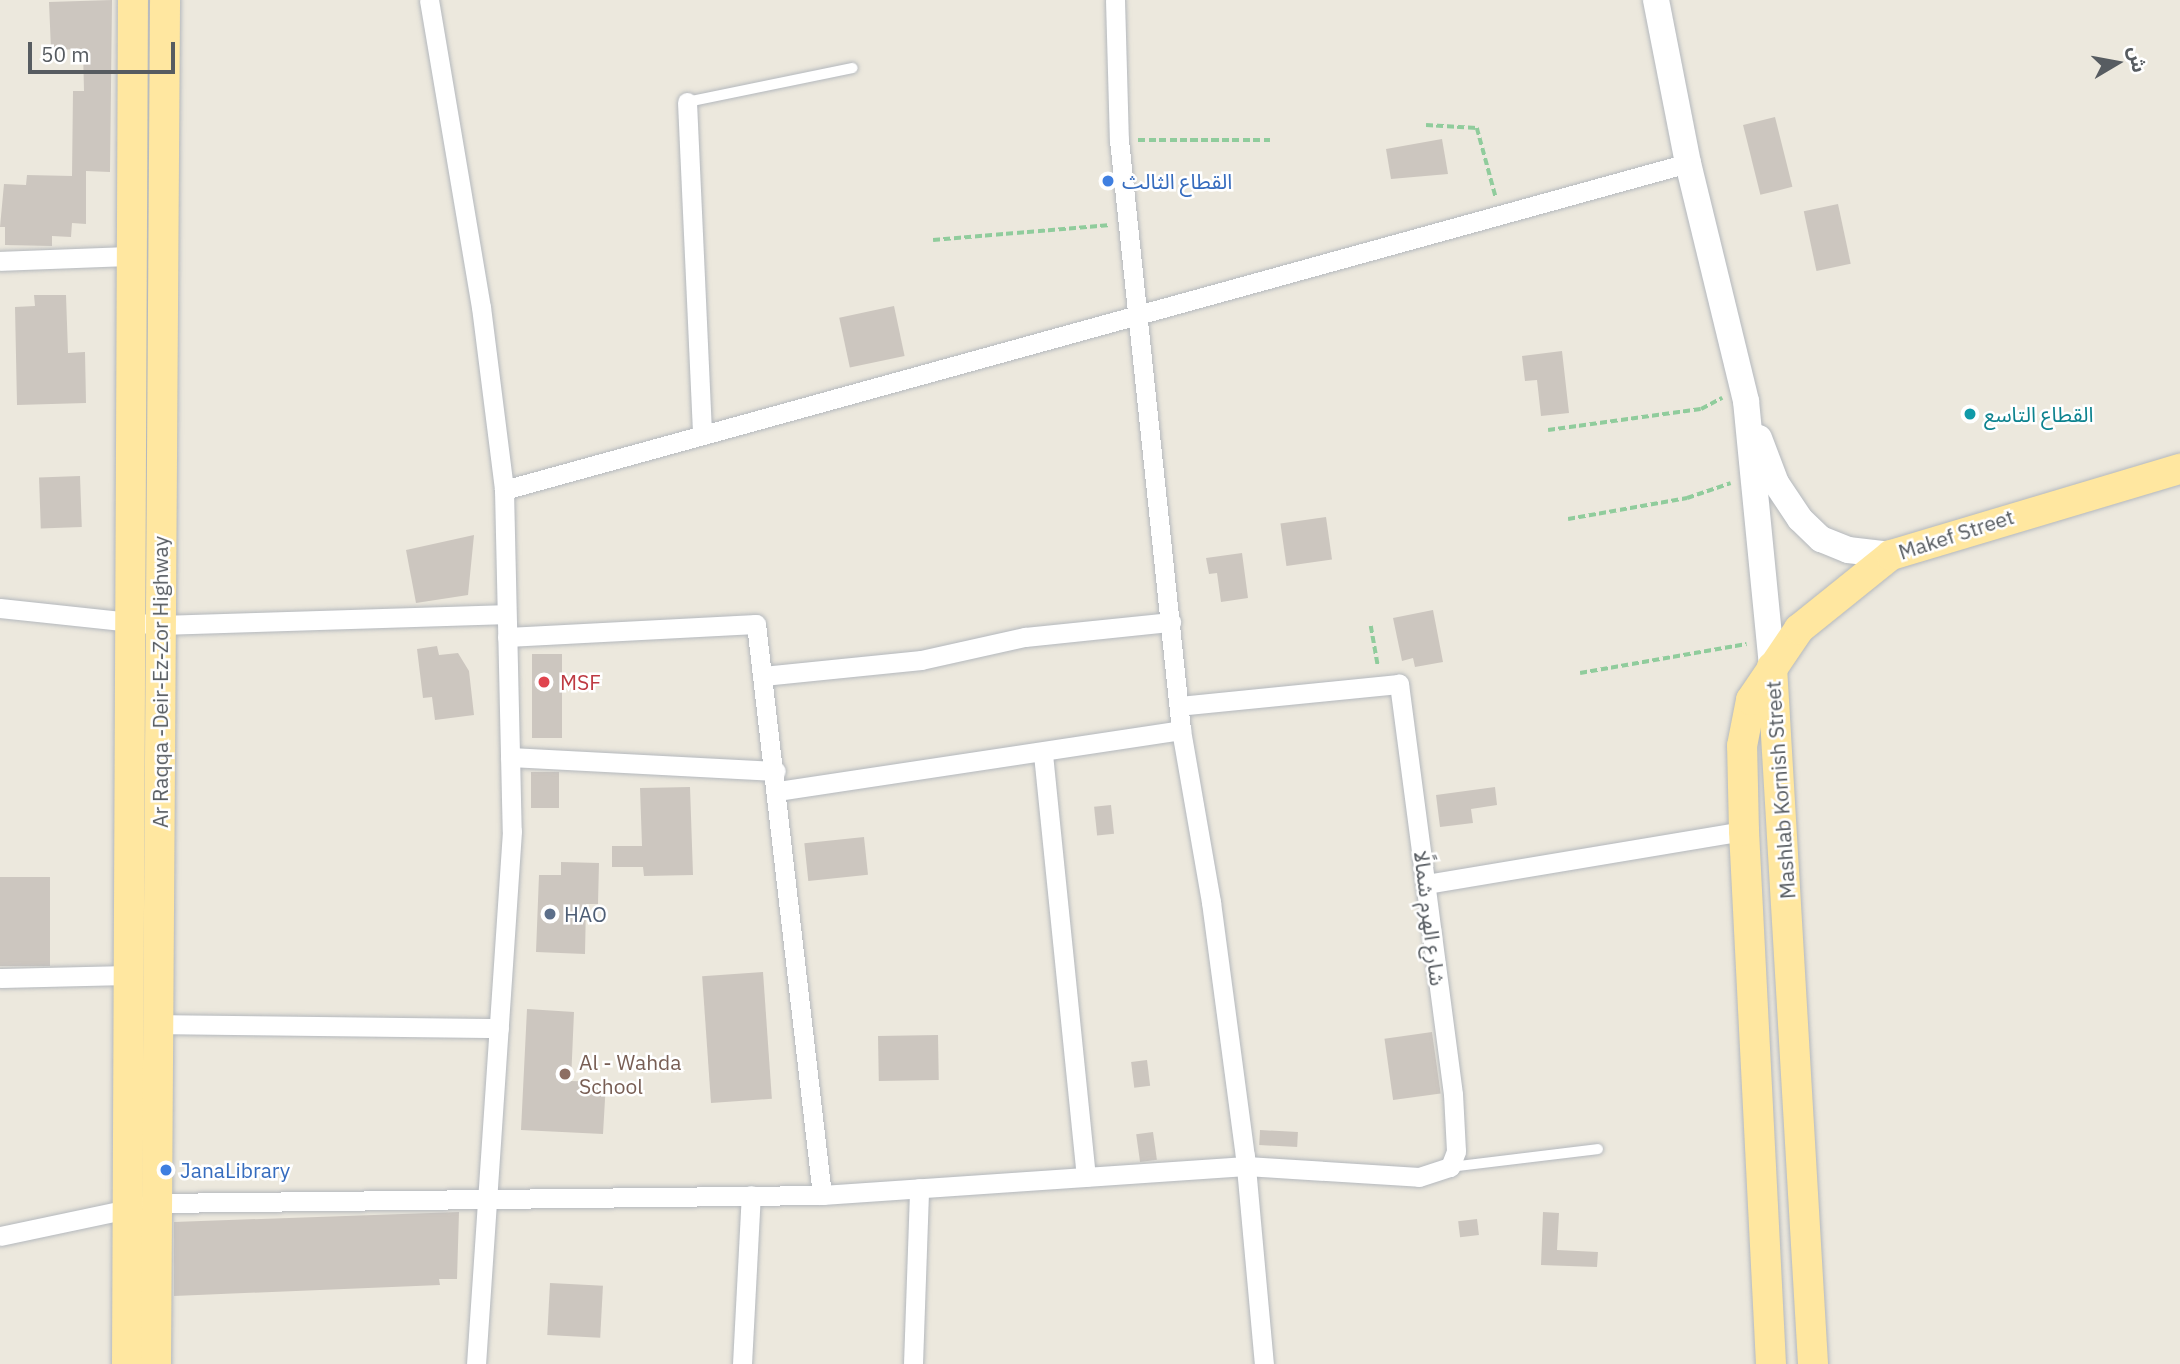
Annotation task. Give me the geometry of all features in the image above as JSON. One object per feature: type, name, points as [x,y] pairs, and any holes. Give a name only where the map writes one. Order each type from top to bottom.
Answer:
[{"type":"main road","name":"Ar Raqqa -Deir-Ez-Zor Highway","points":[[127,1364],[133,0]]},
{"type":"main road","name":"Ar Raqqa -Deir-Ez-Zor Highway","points":[[156,1364],[165,0]]},
{"type":"main road","points":[[1656,0],[1688,163],[1744,394],[1776,483],[1800,519],[1821,538],[1848,550],[1891,555]]},
{"type":"main road","points":[[1744,394],[1772,667]]},
{"type":"main road","name":"Makef Street","points":[[1772,667],[1799,629],[1891,555],[2180,469]]},
{"type":"main road","name":"Mashlab Kornish Street","points":[[1772,667],[1751,700],[1742,746],[1744,831],[1772,1364]]},
{"type":"main road","name":"Mashlab Kornish Street","points":[[1772,667],[1813,1364]]},
{"type":"street","points":[[429,0],[481,307],[504,490],[512,831],[476,1364]]},
{"type":"street","points":[[1115,0],[1119,140],[1141,311],[1181,730],[1211,902],[1246,1166],[1264,1364]]},
{"type":"street","points":[[687,102],[702,434]]},
{"type":"street","points":[[504,490],[1141,311],[1688,163]]},
{"type":"street","points":[[0,261],[132,256]]},
{"type":"street","points":[[0,608],[160,625],[506,614]]},
{"type":"street","points":[[763,676],[922,660],[1025,637],[1171,622]]},
{"type":"street","points":[[507,637],[756,624],[776,771],[822,1195]]},
{"type":"street","name":"شارع الهرم شمالًا","points":[[1381,686],[1399,684],[1453,1094],[1456,1151],[1450,1167]]},
{"type":"street","points":[[1179,706],[1381,686]]},
{"type":"street","points":[[778,791],[1043,754],[1181,730]]},
{"type":"street","points":[[1043,754],[1086,1177]]},
{"type":"street","points":[[510,757],[776,771]]},
{"type":"street","points":[[1426,884],[1744,831]]},
{"type":"street","points":[[0,978],[129,975]]},
{"type":"street","points":[[158,1024],[499,1028]]},
{"type":"street","points":[[0,1236],[157,1203],[488,1195],[822,1195],[1246,1166],[1419,1177],[1450,1167]]},
{"type":"street","points":[[913,1364],[919,1188]]},
{"type":"street","points":[[742,1364],[751,1195]]},
{"type":"lane","points":[[687,102],[853,68]]},
{"type":"lane","points":[[1450,1167],[1598,1149]]},
{"type":"path","points":[[1426,125],[1477,128],[1500,214]]},
{"type":"path","points":[[1119,140],[1270,140]]},
{"type":"path","points":[[933,240],[1129,223]]},
{"type":"path","points":[[1548,430],[1701,408],[1744,394]]},
{"type":"path","points":[[1568,519],[1687,498],[1753,476]]},
{"type":"path","points":[[1371,626],[1381,686]]},
{"type":"path","points":[[1580,673],[1727,650],[1769,637]]},
{"type":"building","points":[[112,0],[110,172],[86,171],[86,224],[72,223],[71,237],[52,236],[52,246],[5,245],[5,227],[0,227],[4,184],[26,185],[27,175],[72,176],[73,91],[84,91],[83,49],[51,50],[49,2]]},
{"type":"building","points":[[1775,117],[1792,187],[1760,195],[1743,125]]},
{"type":"building","points":[[1442,139],[1448,174],[1391,179],[1386,149]]},
{"type":"building","points":[[1838,204],[1851,264],[1816,271],[1804,211]]},
{"type":"building","points":[[34,295],[66,295],[68,353],[85,352],[86,403],[17,405],[15,307],[35,306]]},
{"type":"building","points":[[894,306],[905,356],[850,368],[839,318]]},
{"type":"building","points":[[1562,351],[1569,413],[1541,416],[1537,380],[1525,381],[1522,356]]},
{"type":"building","points":[[80,476],[82,527],[41,528],[39,477]]},
{"type":"building","points":[[1326,517],[1332,560],[1286,566],[1280,523]]},
{"type":"building","points":[[474,535],[468,595],[416,603],[406,550]]},
{"type":"building","points":[[1242,553],[1248,598],[1221,602],[1217,573],[1209,574],[1206,558]]},
{"type":"building","points":[[1433,610],[1443,662],[1415,667],[1413,658],[1402,661],[1393,618]]},
{"type":"building","points":[[437,646],[439,655],[458,653],[469,671],[474,715],[435,720],[432,697],[423,698],[417,649]]},
{"type":"building","points":[[532,654],[562,654],[562,738],[532,738]]},
{"type":"building","points":[[531,772],[559,772],[559,808],[531,808]]},
{"type":"building","points":[[690,787],[693,875],[644,876],[643,867],[612,867],[612,846],[642,846],[640,788]]},
{"type":"building","points":[[1495,787],[1497,805],[1471,809],[1473,823],[1440,827],[1436,795]]},
{"type":"building","points":[[1111,805],[1114,834],[1097,836],[1094,807]]},
{"type":"building","points":[[864,837],[868,875],[808,881],[804,843]]},
{"type":"building","name":"HAO","points":[[561,862],[599,863],[598,904],[586,904],[585,954],[536,952],[539,875],[561,875]]},
{"type":"building","points":[[0,877],[50,877],[50,966],[0,966]]},
{"type":"building","points":[[763,972],[772,1099],[711,1103],[702,976]]},
{"type":"building","points":[[527,1009],[574,1012],[571,1081],[606,1082],[603,1134],[521,1130]]},
{"type":"building","points":[[1432,1032],[1441,1093],[1393,1100],[1384,1039]]},
{"type":"building","points":[[938,1035],[939,1080],[879,1081],[878,1036]]},
{"type":"building","points":[[1147,1060],[1150,1086],[1134,1088],[1131,1062]]},
{"type":"building","points":[[1260,1130],[1298,1132],[1297,1147],[1259,1145]]},
{"type":"building","points":[[1153,1132],[1157,1160],[1140,1162],[1136,1134]]},
{"type":"building","points":[[459,1212],[457,1279],[439,1279],[440,1285],[174,1296],[174,1222]]},
{"type":"building","points":[[1543,1212],[1559,1213],[1557,1250],[1598,1252],[1597,1267],[1541,1265]]},
{"type":"building","points":[[1477,1219],[1479,1235],[1460,1237],[1458,1221]]},
{"type":"building","points":[[550,1283],[603,1286],[600,1338],[547,1335]]},
{"type":"place","name":"القطاع الثالث","points":[[1108,181]]},
{"type":"place","name":"القطاع التاسع","points":[[1970,414]]},
{"type":"place","name":"MSF","points":[[544,682]]},
{"type":"place","name":"HAO","points":[[550,914]]},
{"type":"place","name":"Al - Wahda School","points":[[565,1074]]},
{"type":"place","name":"JanaLibrary","points":[[166,1170]]}]
